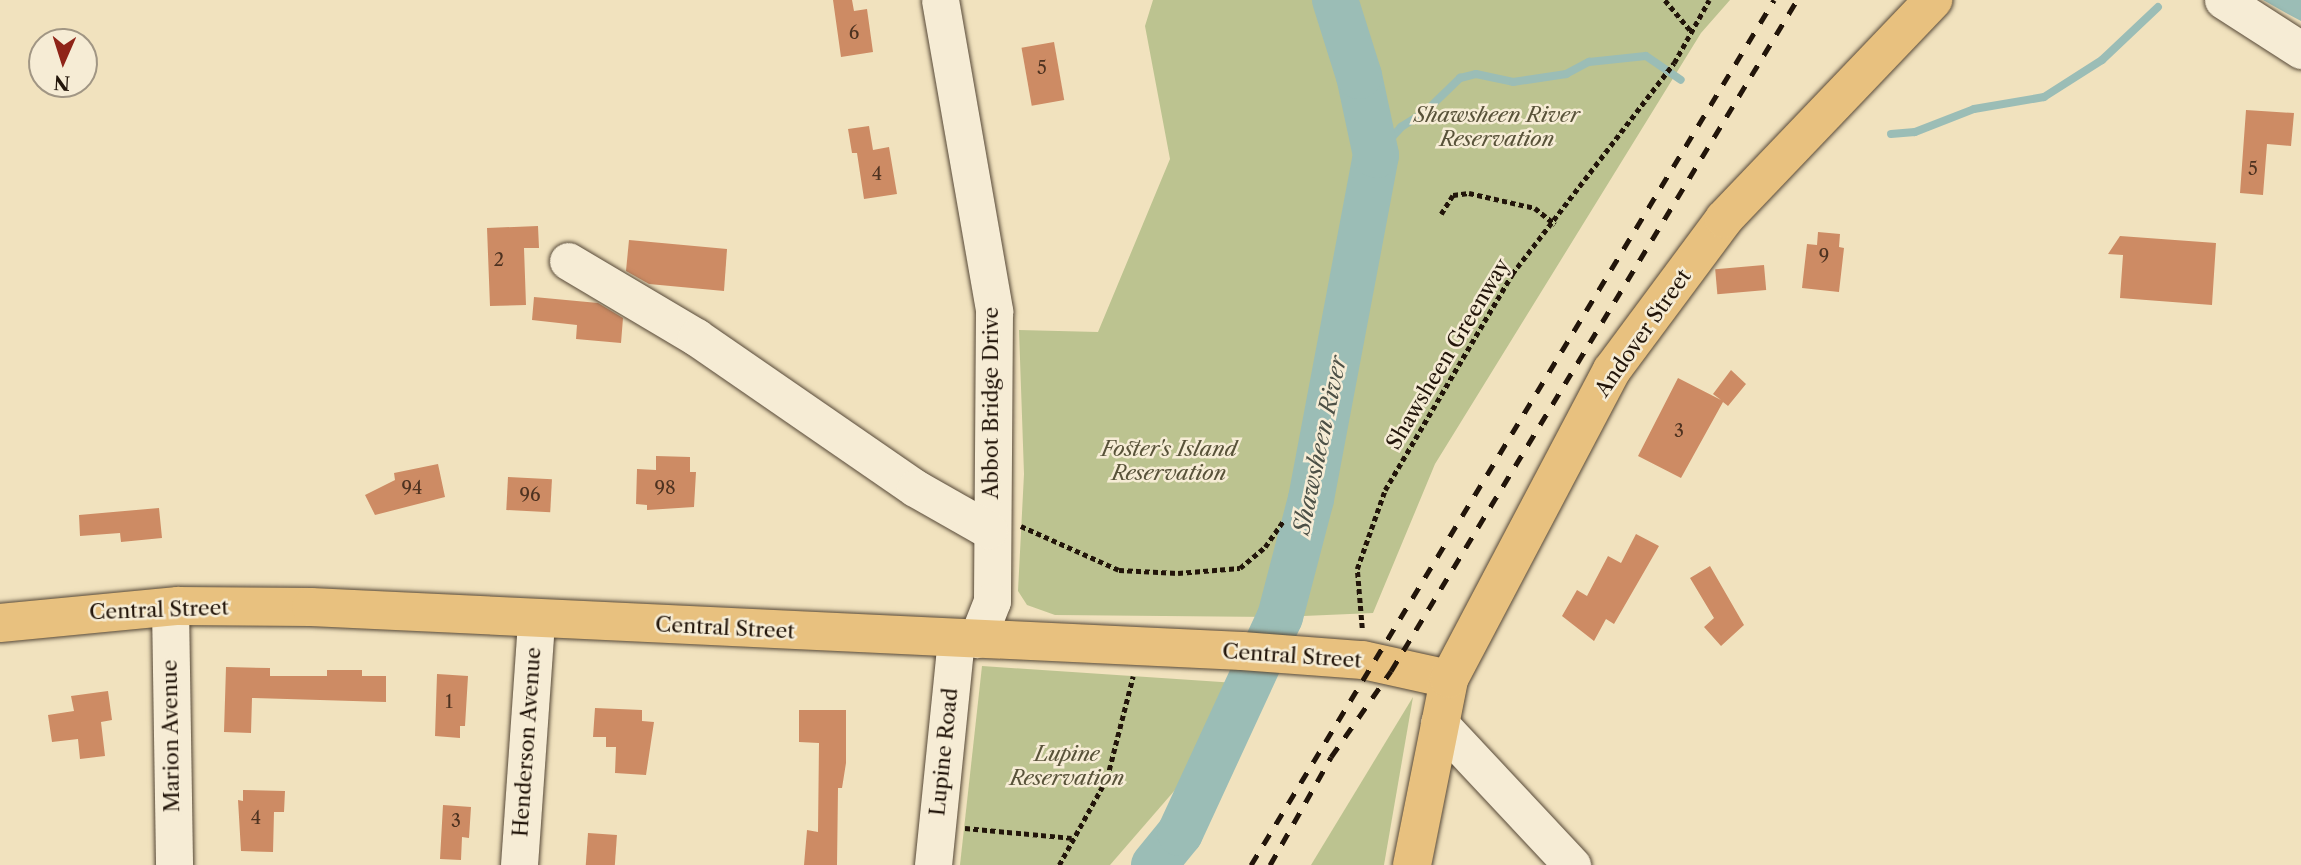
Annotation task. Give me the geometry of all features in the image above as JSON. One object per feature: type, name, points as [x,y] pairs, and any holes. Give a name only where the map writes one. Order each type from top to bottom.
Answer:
[{"type":"main road","name":"Andover Street","points":[[1412,865],[1449,679],[1612,370],[1724,219],[1933,0]]},
{"type":"main road","name":"Central Street","points":[[0,623],[170,607],[311,607],[1242,652],[1363,660],[1449,679]]},
{"type":"street","name":"Abbot Bridge Drive","points":[[940,0],[993,311],[990,522],[992,601],[966,639]]},
{"type":"street","points":[[2223,0],[2301,50]]},
{"type":"street","points":[[568,261],[696,337],[915,488],[990,522]]},
{"type":"street","name":"Marion Avenue","points":[[170,607],[174,865]]},
{"type":"street","name":"Henderson Avenue","points":[[519,865],[536,619]]},
{"type":"street","name":"Lupine Road","points":[[933,865],[966,639]]},
{"type":"street","points":[[1439,723],[1572,865]]},
{"type":"path","points":[[1665,0],[1691,31]]},
{"type":"path","name":"Shawsheen Greenway","points":[[1363,660],[1357,569],[1385,490],[1512,274],[1555,224],[1674,63],[1709,0]]},
{"type":"path","points":[[1441,214],[1453,195],[1469,193],[1535,208],[1555,224]]},
{"type":"path","points":[[990,522],[1119,570],[1178,573],[1240,568],[1265,547],[1283,522]]},
{"type":"path","points":[[1059,865],[1107,778],[1135,669]]},
{"type":"path","points":[[937,826],[1073,838]]},
{"type":"green space","points":[[1153,0],[1730,0],[1701,33],[1435,464],[1373,613],[1280,617],[1055,615],[1027,605],[1018,591],[1024,474],[1019,330],[1098,332],[1170,159],[1145,26]]},
{"type":"green space","name":"Lupine Reservation","points":[[982,666],[1266,685],[1110,865],[960,865]]},
{"type":"green space","points":[[1413,697],[1384,865],[1311,865]]},
{"type":"water","points":[[2263,0],[2301,0],[2301,21],[2286,13]]},
{"type":"building","points":[[833,0],[852,0],[854,11],[867,9],[873,52],[841,57]]},
{"type":"building","points":[[1054,42],[1064,100],[1032,106],[1022,48]]},
{"type":"building","points":[[2246,110],[2294,113],[2291,146],[2267,144],[2263,195],[2240,193]]},
{"type":"building","points":[[869,126],[873,150],[889,147],[897,194],[864,199],[857,153],[852,153],[848,129]]},
{"type":"building","points":[[538,226],[539,248],[524,248],[526,305],[490,306],[487,228]]},
{"type":"building","points":[[1818,232],[1840,234],[1839,247],[1844,248],[1839,292],[1802,288],[1807,244],[1817,245]]},
{"type":"building","points":[[2120,236],[2216,243],[2212,305],[2120,298],[2123,255],[2108,254]]},
{"type":"building","points":[[629,240],[727,249],[724,291],[649,284],[626,271]]},
{"type":"building","points":[[1764,265],[1766,290],[1717,294],[1715,269]]},
{"type":"building","points":[[534,297],[598,303],[623,318],[621,343],[576,339],[577,325],[532,320]]},
{"type":"building","points":[[1731,370],[1746,384],[1728,406],[1723,402],[1681,478],[1638,456],[1678,378],[1721,400],[1713,394]]},
{"type":"building","points":[[656,456],[690,457],[690,472],[696,472],[694,507],[647,510],[647,505],[636,504],[637,469],[656,470]]},
{"type":"building","points":[[438,464],[445,497],[375,515],[365,495],[395,480],[394,473]]},
{"type":"building","points":[[508,477],[552,479],[550,512],[506,510]]},
{"type":"building","points":[[159,508],[162,538],[121,542],[120,533],[80,536],[79,515]]},
{"type":"building","points":[[1636,534],[1659,546],[1614,624],[1606,619],[1594,641],[1562,616],[1577,590],[1587,596],[1608,556],[1621,563]]},
{"type":"building","points":[[1710,566],[1744,625],[1721,646],[1704,627],[1714,618],[1690,578]]},
{"type":"building","points":[[226,667],[270,668],[270,676],[327,676],[327,670],[362,670],[362,676],[386,676],[386,702],[252,698],[251,733],[224,732]]},
{"type":"building","points":[[437,674],[468,676],[465,726],[460,726],[460,738],[435,736]]},
{"type":"building","points":[[108,691],[112,720],[101,722],[105,756],[80,759],[78,739],[52,742],[48,715],[74,711],[71,696]]},
{"type":"building","points":[[595,708],[642,710],[642,721],[654,722],[646,775],[615,773],[616,747],[606,747],[606,737],[593,737]]},
{"type":"building","points":[[799,710],[846,710],[846,763],[842,788],[838,788],[837,865],[804,865],[807,830],[818,832],[819,743],[799,742]]},
{"type":"building","points":[[243,790],[285,791],[284,812],[274,812],[273,852],[241,851],[238,800],[243,801]]},
{"type":"building","points":[[443,805],[471,807],[469,838],[462,837],[461,860],[440,859]]},
{"type":"building","points":[[588,833],[617,835],[615,865],[586,865]]},
{"type":"waterway","name":"Shawsheen River","points":[[1154,865],[1180,833],[1280,617],[1311,499],[1376,155],[1359,76],[1335,0]]},
{"type":"waterway","points":[[1891,134],[1915,132],[1974,109],[2044,97],[2102,60],[2158,7]]},
{"type":"waterway","points":[[1376,155],[1401,127],[1425,112],[1460,78],[1476,74],[1513,82],[1566,74],[1589,62],[1646,56],[1681,80]]},
{"type":"railway","points":[[1251,865],[1774,0]]},
{"type":"railway","points":[[1270,865],[1331,757],[1391,671],[1797,0]]},
{"type":"park label","name":"Shawsheen River Reservation","points":[[1497,127]]},
{"type":"park label","name":"Foster's Island Reservation","points":[[1169,461]]}]
